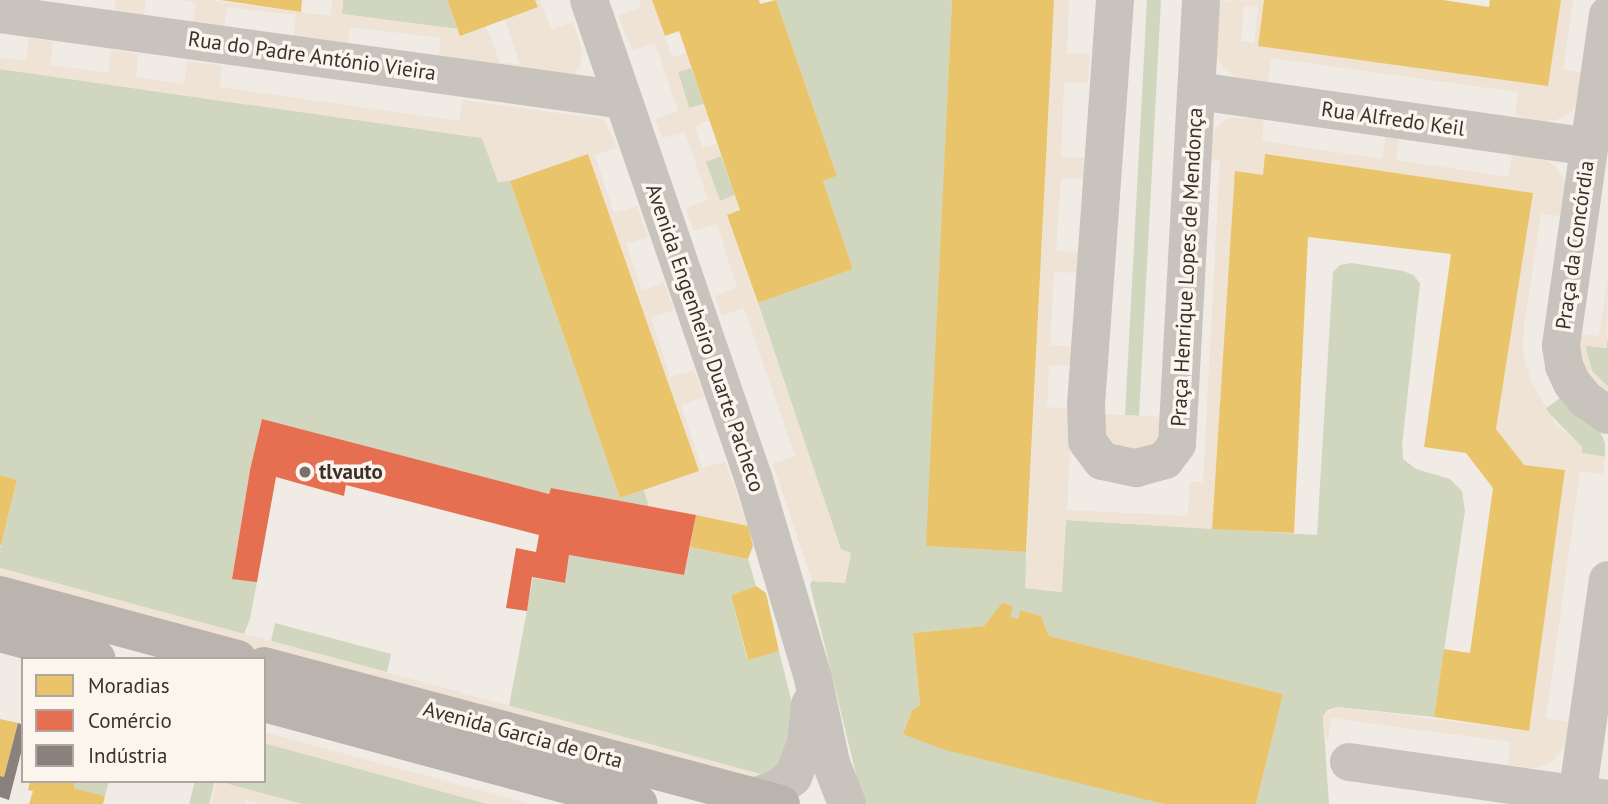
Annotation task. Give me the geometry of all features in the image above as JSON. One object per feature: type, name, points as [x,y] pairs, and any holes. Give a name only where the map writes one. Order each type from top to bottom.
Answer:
[{"type":"main road","points":[[0,595],[231,657]]},
{"type":"main road","points":[[0,633],[90,657]]},
{"type":"main road","name":"Avenida Garcia de Orta","points":[[266,667],[767,800]]},
{"type":"main road","name":"Avenida Garcia de Orta","points":[[266,705],[639,804]]},
{"type":"street","name":"Avenida Engenheiro Duarte Pacheco","points":[[589,0],[754,481],[813,678],[831,763],[847,804]]},
{"type":"street","name":"Praça Henrique Lopes de Mendonça","points":[[1115,0],[1086,404],[1087,441],[1102,461],[1136,468],[1165,460],[1177,444],[1201,0]]},
{"type":"street","name":"Rua do Padre António Vieira","points":[[0,14],[313,55],[623,100]]},
{"type":"street","name":"Praça da Concórdia","points":[[1606,417],[1585,399],[1572,383],[1564,366],[1561,346],[1608,15]]},
{"type":"street","name":"Rua Alfredo Keil","points":[[1197,91],[1589,147]]},
{"type":"street","points":[[1349,762],[1587,799],[1608,580]]},
{"type":"street","name":"Avenida Engenheiro Duarte Pacheco","points":[[767,800],[775,790],[793,777],[801,761],[813,678]]},
{"type":"green space","points":[[343,0],[447,0],[457,29],[342,14]]},
{"type":"green space","points":[[776,0],[952,0],[927,546],[1026,552],[1026,588],[1061,592],[1066,520],[1317,535],[1333,272],[1340,265],[1351,263],[1403,271],[1413,275],[1420,283],[1402,445],[1403,459],[1416,469],[1450,479],[1462,491],[1465,511],[1434,717],[1337,707],[1328,710],[1323,716],[1329,804],[1256,804],[1283,694],[1049,636],[1041,616],[1020,610],[1018,619],[1010,617],[1002,604],[984,626],[913,633],[920,705],[912,710],[903,734],[1164,804],[867,804],[862,799],[810,585],[812,581],[845,582],[851,553],[841,550],[758,303],[853,269],[823,181],[837,176]]},
{"type":"green space","points":[[1147,0],[1161,0],[1139,416],[1125,415]]},
{"type":"green space","points":[[691,68],[704,104],[689,108],[678,72]]},
{"type":"green space","points":[[0,69],[482,138],[498,181],[510,181],[620,498],[644,490],[649,507],[551,488],[549,494],[263,420],[250,470],[232,578],[257,582],[250,619],[244,634],[0,568],[0,549],[17,480],[0,475]]},
{"type":"green space","points":[[721,156],[735,195],[720,201],[705,161]]},
{"type":"green space","points":[[1608,338],[1608,387],[1592,371],[1585,345],[1606,348]]},
{"type":"green space","points":[[1564,395],[1600,431],[1605,443],[1605,457],[1582,453],[1582,447],[1545,409]]},
{"type":"green space","points":[[690,547],[748,559],[756,586],[731,595],[747,659],[779,651],[797,723],[784,763],[767,776],[509,706],[533,578],[565,583],[569,555],[684,575]]},
{"type":"green space","points":[[275,623],[391,654],[387,672],[271,641]]},
{"type":"green space","points":[[266,744],[488,804],[302,804],[226,784],[266,783]]},
{"type":"green space","points":[[75,783],[108,783],[105,796],[74,788]]},
{"type":"green space","points":[[194,783],[214,783],[209,804],[189,804]]},
{"type":"shaded area","points":[[116,0],[146,0],[143,20],[114,15]]},
{"type":"shaded area","points":[[180,0],[208,0],[330,16],[333,0],[343,0],[342,14],[457,29],[460,35],[486,26],[500,62],[520,65],[505,19],[537,7],[535,0],[540,0],[551,29],[573,22],[582,50],[580,68],[570,78],[438,62],[441,38],[350,27],[346,51],[293,42],[296,15],[227,7],[223,33],[192,27],[196,3]]},
{"type":"shaded area","points":[[639,0],[652,0],[672,57],[686,53],[691,68],[678,72],[689,108],[704,104],[709,121],[695,125],[702,148],[717,144],[721,156],[706,162],[720,201],[735,195],[740,210],[727,216],[841,549],[851,553],[845,583],[812,581],[773,464],[795,456],[744,308],[722,315],[715,296],[737,288],[717,224],[694,231],[686,208],[708,200],[685,132],[662,138],[655,119],[678,111],[655,43],[632,50],[618,15],[641,8]]},
{"type":"shaded area","points":[[1054,0],[1069,0],[1067,53],[1090,54],[1088,83],[1064,83],[1061,157],[1084,158],[1084,179],[1061,178],[1056,251],[1079,252],[1079,273],[1054,272],[1050,345],[1074,347],[1074,366],[1049,365],[1047,407],[1072,409],[1067,510],[1188,516],[1190,482],[1203,482],[1220,160],[1207,159],[1209,142],[1215,129],[1228,118],[1264,118],[1262,141],[1382,159],[1386,137],[1399,138],[1396,160],[1508,177],[1512,155],[1544,159],[1556,167],[1565,181],[1564,216],[1541,214],[1524,326],[1523,354],[1531,381],[1554,422],[1582,447],[1582,453],[1605,457],[1603,474],[1580,471],[1546,718],[1569,722],[1564,748],[1553,761],[1537,768],[1508,765],[1511,742],[1331,718],[1328,740],[1324,739],[1323,716],[1337,707],[1529,731],[1565,470],[1524,465],[1496,429],[1533,193],[1265,155],[1263,175],[1236,172],[1212,529],[1066,520],[1062,592],[1025,588]]},
{"type":"shaded area","points":[[1264,0],[1258,46],[1547,86],[1561,0],[1573,0],[1563,70],[1586,73],[1582,98],[1571,112],[1556,120],[1544,121],[1515,116],[1518,92],[1271,58],[1268,83],[1237,77],[1222,67],[1215,52],[1216,1]],"holes":[[[1244,6],[1258,7],[1254,43],[1241,41]]]},
{"type":"shaded area","points":[[29,38],[53,42],[50,65],[108,73],[111,50],[138,54],[136,77],[184,84],[187,61],[222,66],[219,87],[459,121],[462,100],[603,119],[617,147],[595,155],[614,213],[637,206],[648,237],[626,244],[642,290],[664,283],[674,310],[651,318],[670,377],[694,370],[704,397],[681,405],[702,468],[725,461],[748,526],[649,507],[644,490],[699,471],[588,155],[510,181],[498,182],[482,138],[0,69],[0,58],[26,61]]},
{"type":"shaded area","points":[[1608,276],[1607,348],[1585,346],[1592,371],[1608,387],[1608,400],[1580,368],[1577,334],[1599,336]]},
{"type":"shaded area","points":[[1102,414],[1163,417],[1162,434],[1148,454],[1105,443]]},
{"type":"shaded area","points":[[0,568],[767,776],[753,784],[0,582]]},
{"type":"shaded area","points":[[266,733],[530,804],[488,804],[266,744]]},
{"type":"shaded area","points":[[216,783],[224,783],[302,804],[263,804],[246,800],[245,804],[211,804]]},
{"type":"building: Moradias","points":[[220,0],[302,0],[301,12]]},
{"type":"building: Moradias","points":[[447,0],[535,0],[538,7],[460,36]]},
{"type":"building: Moradias","points":[[652,0],[759,0],[760,4],[776,0],[837,176],[823,181],[853,269],[758,303],[727,215],[740,210],[679,31],[665,36]]},
{"type":"building: Moradias","points":[[952,0],[1054,0],[1026,552],[926,546]]},
{"type":"building: Moradias","points":[[1264,0],[1443,0],[1489,7],[1490,0],[1561,0],[1548,86],[1258,46]]},
{"type":"building: Moradias","points":[[588,154],[699,471],[620,498],[510,181]]},
{"type":"building: Moradias","points":[[1265,154],[1533,193],[1496,429],[1524,465],[1565,470],[1529,731],[1434,717],[1444,649],[1470,653],[1493,488],[1466,453],[1424,447],[1451,254],[1308,237],[1294,533],[1212,529],[1235,171],[1263,175]]},
{"type":"building: Moradias","points":[[0,475],[17,480],[1,545],[0,545]]},
{"type":"building: Moradias","points":[[696,515],[748,526],[753,546],[748,559],[690,547]]},
{"type":"building: Moradias","points":[[756,586],[766,593],[779,651],[748,660],[731,595]]},
{"type":"building: Moradias","points":[[1002,603],[1013,606],[1010,617],[1018,619],[1020,610],[1041,616],[1049,636],[1283,694],[1256,804],[1164,804],[945,750],[903,734],[912,710],[920,705],[913,633],[984,626]]},
{"type":"building: Moradias","points":[[0,719],[18,723],[4,777],[0,776]]},
{"type":"building: Moradias","points":[[30,783],[75,783],[74,788],[105,796],[103,804],[29,804],[33,791],[28,790]]},
{"type":"building: Comércio","points":[[262,419],[549,494],[551,488],[696,515],[684,575],[569,555],[565,583],[532,577],[527,611],[506,608],[516,548],[536,552],[539,535],[346,485],[344,496],[276,477],[257,582],[232,579],[250,470]]},
{"type":"building: Indústria","points":[[18,723],[21,724],[21,753],[9,800],[0,797],[0,776],[4,777]]},
{"type":"place","name":"tlvauto","points":[[305,472]]}]
